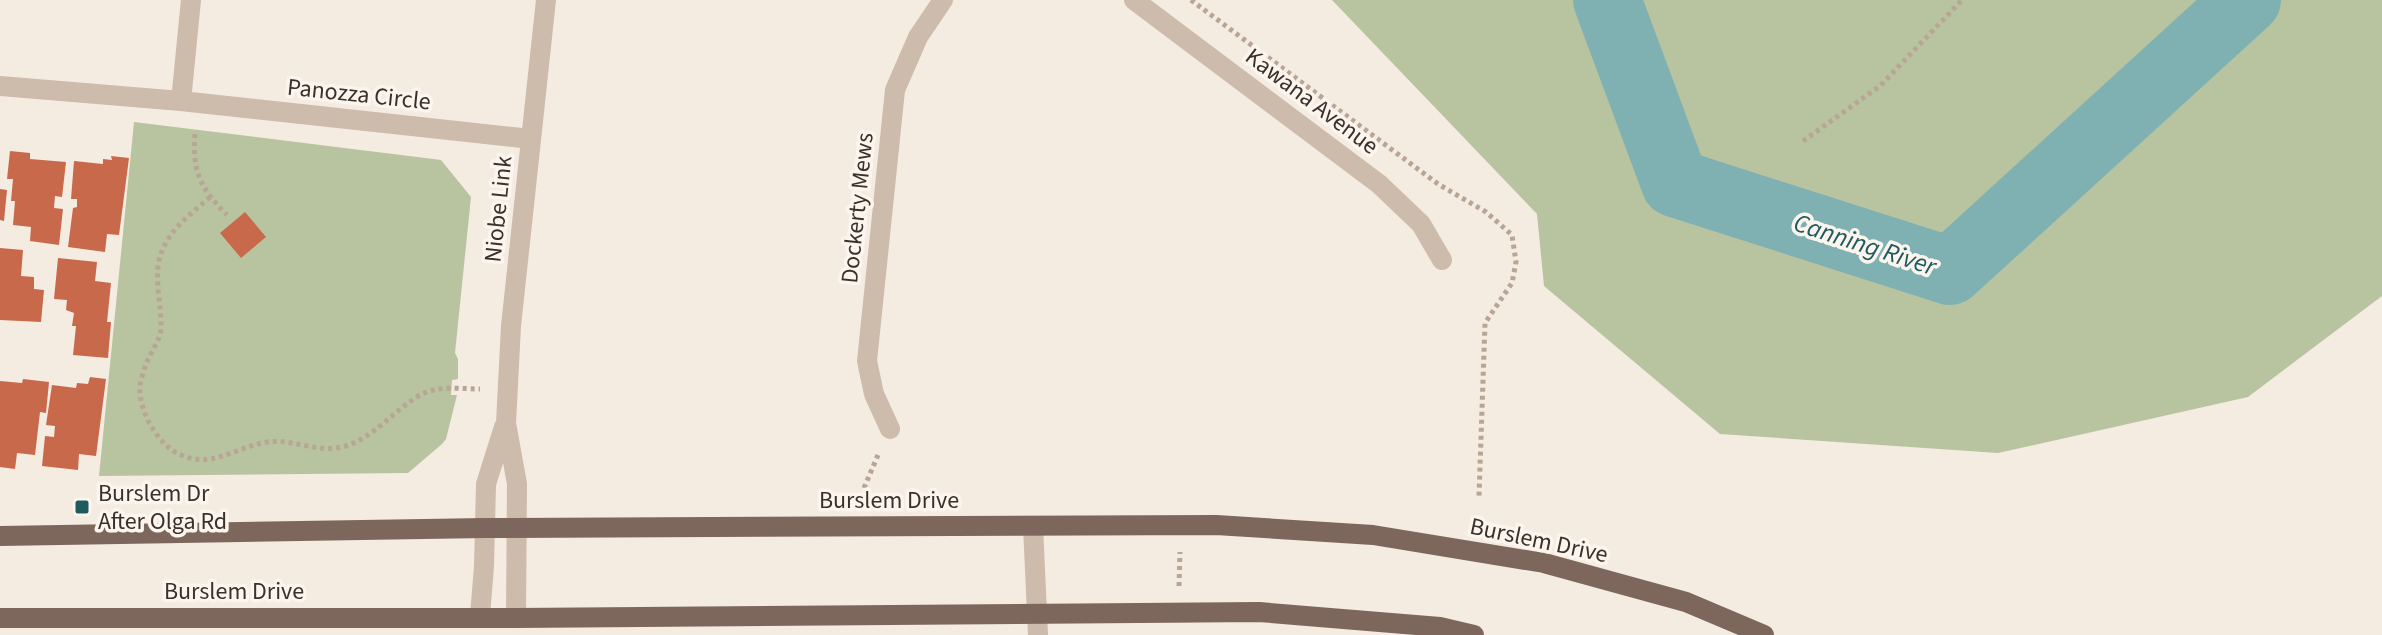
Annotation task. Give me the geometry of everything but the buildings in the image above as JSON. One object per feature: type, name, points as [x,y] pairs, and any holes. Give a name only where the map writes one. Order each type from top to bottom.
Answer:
[{"type":"main road","name":"Burslem Drive","points":[[0,536],[485,528],[1216,525],[1373,535],[1544,563],[1686,602],[1764,635]]},
{"type":"main road","name":"Burslem Drive","points":[[0,618],[516,618],[1259,612],[1440,627],[1474,635]]},
{"type":"street","points":[[181,101],[191,0]]},
{"type":"street","name":"Niobe Link","points":[[516,618],[517,484],[506,423],[511,326],[546,0]]},
{"type":"street","name":"Dockerty Mews","points":[[890,429],[874,394],[867,361],[895,90],[918,37],[943,0]]},
{"type":"street","name":"Kawana Avenue","points":[[1134,0],[1379,184],[1421,224],[1442,260]]},
{"type":"street","name":"Panozza Circle","points":[[0,86],[181,101],[531,139]]},
{"type":"street","name":"Niobe Link","points":[[480,616],[486,484],[506,423]]},
{"type":"street","points":[[1033,526],[1038,635]]},
{"type":"path","points":[[1803,141],[1880,86],[1962,0]]},
{"type":"path","points":[[195,134],[193,157],[199,179],[227,215]]},
{"type":"path","points":[[210,197],[173,230],[160,253],[160,336],[147,361],[140,387],[147,420],[161,441],[179,455],[198,460],[221,458],[275,440],[314,449],[343,447],[363,439],[421,394],[441,388],[484,389]]},
{"type":"path","points":[[1479,496],[1485,323]]},
{"type":"path","points":[[1177,612],[1181,526]]},
{"type":"green space","points":[[1332,0],[2382,0],[2382,296],[2248,397],[1998,453],[1720,434],[1544,286],[1537,214]]},
{"type":"green space","points":[[134,122],[441,160],[471,197],[455,353],[458,379],[452,380],[451,395],[457,395],[442,444],[408,473],[99,476]]},
{"type":"waterway","name":"Canning River","points":[[1607,0],[1675,183],[1950,271],[2247,0]]},
{"type":"place","name":"Burslem Dr After Olga Rd","points":[[82,507]]}]
